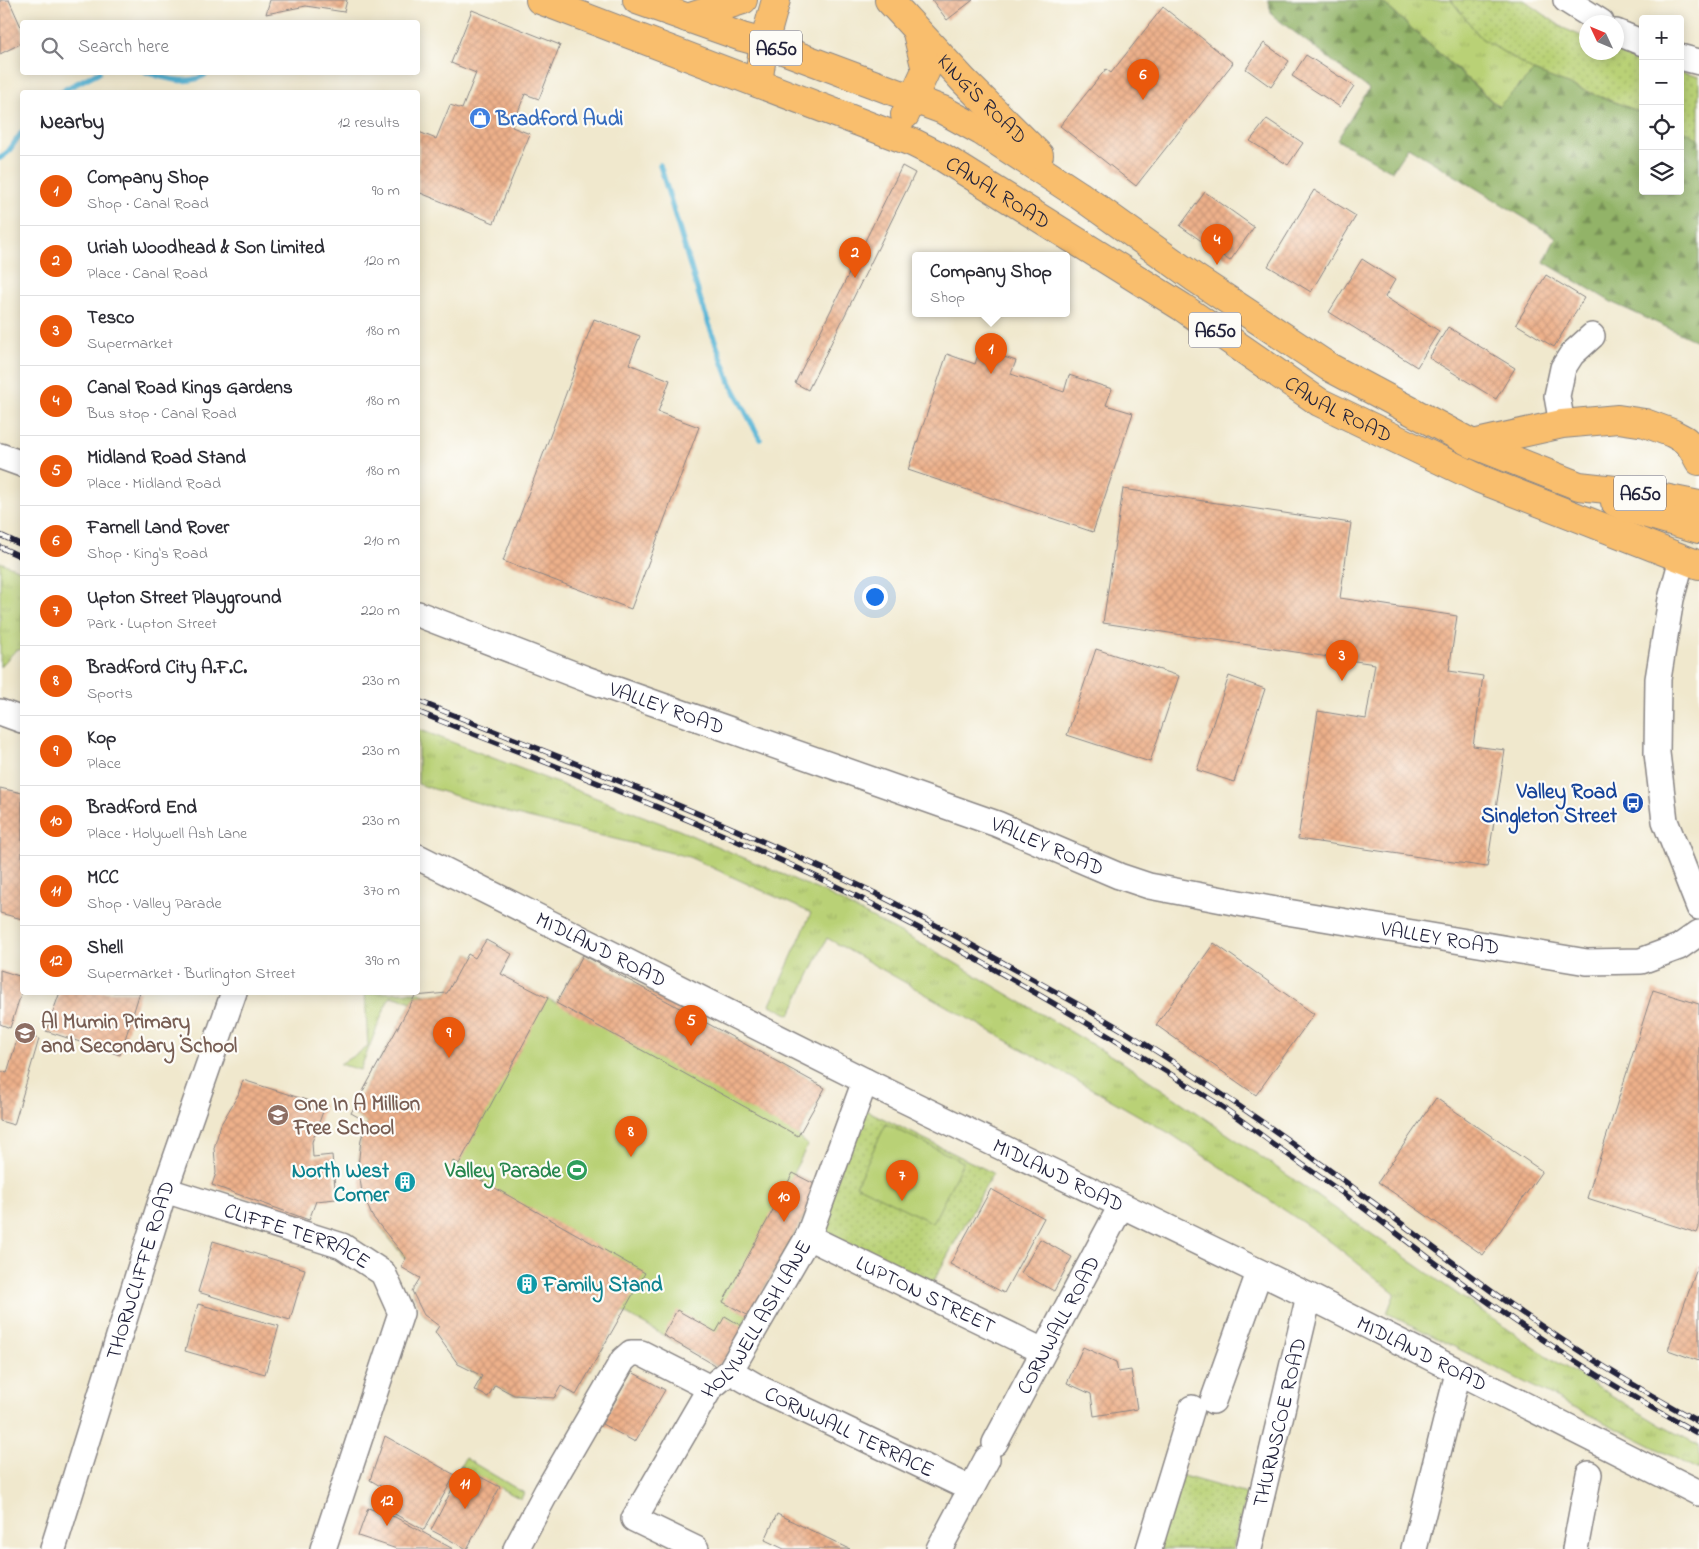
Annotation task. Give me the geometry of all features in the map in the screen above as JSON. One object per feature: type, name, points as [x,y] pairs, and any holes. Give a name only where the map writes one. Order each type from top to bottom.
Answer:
[{"type":"main road","name":"CANAL ROAD","points":[[540,0],[914,142],[1182,307],[1319,402],[1480,479],[1691,562]]},
{"type":"main road","name":"CANAL ROAD","points":[[637,0],[742,38],[764,43],[943,110],[981,131],[1080,195],[1195,278],[1329,367],[1473,444],[1579,486],[1630,509],[1697,517]]},
{"type":"main road","points":[[687,18],[744,0]]},
{"type":"main road","points":[[758,83],[764,43],[776,0]]},
{"type":"main road","name":"KING'S ROAD","points":[[889,0],[964,81],[1080,195]]},
{"type":"main road","points":[[894,135],[914,99],[926,70],[917,32]]},
{"type":"main road","points":[[1473,444],[1562,424],[1618,419],[1645,423],[1672,433],[1685,440],[1692,448],[1699,462]]},
{"type":"main road","points":[[1691,562],[1697,517]]},
{"type":"street","points":[[1566,0],[1591,15]]},
{"type":"street","points":[[1624,35],[1639,41]]},
{"type":"street","points":[[1684,58],[1699,62]]},
{"type":"street","points":[[1562,424],[1557,396],[1562,368],[1572,354],[1592,336]]},
{"type":"street","points":[[0,456],[20,463]]},
{"type":"street","points":[[1691,562],[1671,599],[1658,679],[1657,753],[1665,821],[1699,907]]},
{"type":"street","name":"VALLEY ROAD","points":[[420,615],[586,679],[997,824],[1119,876],[1149,886],[1281,911],[1587,962],[1641,961],[1678,947],[1699,933]]},
{"type":"street","points":[[0,712],[20,719]]},
{"type":"street","name":"MIDLAND ROAD","points":[[420,858],[865,1081],[1308,1296],[1699,1493]]},
{"type":"street","name":"THORNCLIFFE ROAD","points":[[53,1549],[165,1190],[233,995]]},
{"type":"street","name":"HOLYWELL ASH LANE","points":[[696,1549],[634,1519],[710,1388],[730,1371],[808,1237],[865,1081]]},
{"type":"street","name":"CLIFFE TERRACE","points":[[165,1190],[342,1246],[384,1273],[400,1314],[322,1549]]},
{"type":"street","name":"CORNWALL ROAD","points":[[939,1549],[1121,1206]]},
{"type":"street","name":"LUPTON STREET","points":[[808,1237],[1043,1351]]},
{"type":"street","points":[[1149,1549],[1202,1404],[1259,1272]]},
{"type":"street","name":"THURNSCOE ROAD","points":[[1249,1549],[1308,1296]]},
{"type":"street","points":[[516,1549],[547,1491],[623,1360],[631,1353],[641,1353],[710,1388]]},
{"type":"street","name":"CORNWALL TERRACE","points":[[730,1371],[761,1389],[971,1489]]},
{"type":"street","points":[[1414,1549],[1458,1373]]},
{"type":"street","points":[[1575,1549],[1589,1474]]},
{"type":"green space","points":[[1268,0],[1380,0],[1498,107],[1534,71],[1639,111],[1639,195],[1684,195],[1684,130],[1699,139],[1699,342],[1613,303],[1544,262],[1556,237],[1408,147],[1392,171],[1337,140],[1369,89],[1272,15]]},
{"type":"green space","points":[[1380,0],[1451,0],[1481,38],[1534,71],[1499,107]]},
{"type":"green space","points":[[1451,0],[1524,0],[1563,28],[1579,35],[1579,60],[1624,60],[1624,54],[1639,60],[1639,111],[1534,71],[1481,38]]},
{"type":"green space","points":[[1684,73],[1699,77],[1699,139],[1684,130]]},
{"type":"green space","points":[[0,562],[20,570],[20,650],[15,651],[0,667]]},
{"type":"green space","points":[[420,730],[679,830],[821,891],[940,954],[1125,1064],[1542,1353],[1662,1426],[1699,1445],[1699,1470],[1387,1313],[1395,1293],[1326,1238],[1171,1134],[827,938],[790,1015],[770,1005],[811,913],[689,857],[516,815],[420,785]]},
{"type":"green space","name":"Valley Parade","points":[[486,940],[512,954],[501,974],[556,1003],[583,955],[825,1088],[798,1136],[808,1145],[793,1173],[820,1187],[783,1256],[718,1367],[623,1312],[576,1395],[561,1386],[554,1398],[514,1395],[495,1385],[488,1397],[474,1390],[481,1376],[458,1364],[435,1332],[439,1326],[424,1315],[412,1291],[420,1278],[372,1216],[358,1167],[361,1139],[367,1122],[351,1113],[415,996],[447,993],[468,954],[476,958]]},
{"type":"green space","points":[[420,993],[425,995],[415,996],[412,1002],[392,996],[388,1000],[360,1070],[340,1064],[368,1047],[365,995],[420,995]]},
{"type":"green space","points":[[864,1109],[993,1173],[932,1284],[816,1229]]},
{"type":"green space","points":[[886,1124],[963,1162],[933,1223],[856,1185]]},
{"type":"green space","points":[[465,1458],[524,1493],[521,1499],[460,1467]]},
{"type":"green space","points":[[1176,1474],[1247,1494],[1233,1549],[1154,1549]]},
{"type":"building","points":[[0,0],[9,0],[20,25],[20,44],[0,54]]},
{"type":"building","points":[[270,0],[347,0],[344,12],[306,6],[266,14]]},
{"type":"building","points":[[932,0],[973,0],[947,20]]},
{"type":"building","points":[[1163,7],[1233,63],[1136,186],[1060,126],[1106,69],[1111,73]]},
{"type":"building","name":"Bradford Audi","points":[[472,10],[560,45],[539,99],[525,94],[512,127],[530,134],[494,223],[420,193],[420,132],[436,139],[450,105],[462,109],[476,73],[451,63]]},
{"type":"building","points":[[1264,43],[1289,61],[1271,87],[1246,69]]},
{"type":"building","points":[[1306,55],[1354,86],[1340,107],[1292,76]]},
{"type":"building","points":[[1267,119],[1303,143],[1288,165],[1250,141]]},
{"type":"building","points":[[902,166],[915,173],[808,390],[795,383]]},
{"type":"building","points":[[1314,190],[1356,216],[1311,292],[1268,266]]},
{"type":"building","points":[[1205,192],[1254,227],[1230,261],[1180,226]]},
{"type":"building","points":[[1362,259],[1395,280],[1385,297],[1439,331],[1417,367],[1329,312]]},
{"type":"building","points":[[1546,275],[1584,298],[1554,347],[1516,324]]},
{"type":"building","points":[[594,319],[640,336],[629,364],[670,380],[658,412],[699,427],[631,609],[503,561]]},
{"type":"building","points":[[1448,327],[1515,368],[1496,399],[1429,358]]},
{"type":"building","points":[[980,349],[1016,361],[1011,374],[1064,392],[1069,375],[1112,389],[1106,405],[1133,413],[1093,532],[908,470],[947,354],[975,364]]},
{"type":"building","points":[[1123,489],[1351,523],[1340,598],[1457,616],[1449,671],[1483,676],[1473,746],[1505,750],[1487,867],[1298,839],[1318,711],[1366,719],[1375,664],[1103,623]]},
{"type":"building","points":[[1096,649],[1179,676],[1150,762],[1067,735]]},
{"type":"building","points":[[1229,676],[1265,689],[1234,782],[1197,770]]},
{"type":"building","points":[[0,788],[20,793],[20,918],[0,913]]},
{"type":"building","points":[[486,940],[512,954],[501,974],[548,998],[459,1164],[453,1161],[452,1168],[455,1171],[458,1167],[645,1273],[576,1395],[561,1386],[554,1398],[514,1395],[495,1385],[488,1397],[474,1390],[482,1376],[458,1364],[435,1332],[439,1326],[424,1315],[412,1291],[420,1278],[401,1267],[406,1258],[372,1216],[362,1192],[358,1167],[361,1139],[367,1122],[351,1113],[415,996],[447,993],[468,954],[475,958]]},
{"type":"building","points":[[1214,943],[1314,1014],[1256,1095],[1156,1025]]},
{"type":"building","points":[[583,955],[825,1088],[798,1136],[556,1003]]},
{"type":"building","points":[[0,970],[20,976],[21,995],[10,1028],[0,1024]]},
{"type":"building","points":[[1653,990],[1699,1004],[1699,1228],[1697,1233],[1587,1198]]},
{"type":"building","points":[[59,995],[139,995],[120,1055],[46,1031]]},
{"type":"building","points":[[19,1033],[39,1039],[14,1125],[0,1121],[0,1071],[7,1073]]},
{"type":"building","name":"One In A Million Free School","points":[[243,1080],[325,1106],[312,1142],[313,1157],[332,1155],[336,1199],[316,1201],[309,1220],[212,1185],[216,1173],[214,1148],[221,1124],[238,1095]]},
{"type":"building","points":[[1436,1098],[1542,1171],[1483,1255],[1378,1182]]},
{"type":"building","points":[[793,1173],[820,1187],[749,1316],[723,1302]]},
{"type":"building","points":[[991,1189],[1044,1218],[1004,1293],[950,1264]]},
{"type":"building","points":[[1040,1239],[1072,1257],[1054,1291],[1021,1273]]},
{"type":"building","points":[[213,1241],[305,1269],[290,1320],[198,1292]]},
{"type":"building","points":[[1699,1263],[1699,1361],[1668,1350]]},
{"type":"building","points":[[198,1304],[279,1326],[265,1374],[185,1351]]},
{"type":"building","points":[[677,1310],[716,1332],[725,1316],[747,1329],[718,1367],[663,1335]]},
{"type":"building","points":[[1083,1347],[1116,1362],[1118,1372],[1131,1370],[1137,1409],[1094,1416],[1091,1394],[1067,1383]]},
{"type":"building","points":[[632,1372],[665,1390],[635,1442],[602,1424]]},
{"type":"building","points":[[385,1436],[455,1475],[424,1530],[391,1512],[399,1497],[370,1480]]},
{"type":"building","points":[[463,1468],[500,1487],[467,1549],[431,1530]]},
{"type":"building","points":[[368,1508],[395,1517],[453,1549],[397,1549],[358,1536]]},
{"type":"building","points":[[777,1514],[850,1549],[784,1549],[765,1540]]},
{"type":"waterway","points":[[64,90],[93,75]]},
{"type":"waterway","points":[[156,75],[178,80],[194,79],[205,75]]},
{"type":"waterway","points":[[0,158],[8,152],[20,135]]},
{"type":"waterway","points":[[660,165],[702,305],[730,382],[760,439]]},
{"type":"railway","points":[[0,535],[20,544]]},
{"type":"railway","points":[[0,547],[20,556]]},
{"type":"railway","points":[[420,702],[638,789],[802,859],[910,911],[1081,1006],[1160,1053],[1250,1113],[1547,1330],[1622,1378],[1699,1422]]},
{"type":"railway","points":[[420,713],[694,822],[802,870],[901,919],[991,967],[1219,1104],[1361,1206],[1516,1322],[1593,1372],[1699,1434]]},
{"type":"place","name":"Farnell Land Rover","points":[[1143,100]]},
{"type":"place","name":"Bradford Audi","points":[[480,118]]},
{"type":"place","name":"Canal Road Kings Gardens","points":[[1217,265]]},
{"type":"place","name":"Uriah Woodhead & Son Limited","points":[[855,278]]},
{"type":"place","name":"Company Shop","points":[[991,374]]},
{"type":"place","name":"Tesco","points":[[1342,681]]},
{"type":"place","name":"Valley Road Singleton Street","points":[[1633,803]]},
{"type":"place","name":"Al Mumin Primary and Secondary School","points":[[25,1033]]},
{"type":"place","name":"Midland Road Stand","points":[[691,1046]]},
{"type":"place","name":"Kop","points":[[449,1058]]},
{"type":"place","name":"One In A Million Free School","points":[[278,1115]]},
{"type":"place","name":"Bradford City A.F.C.","points":[[631,1157]]},
{"type":"place","name":"Valley Parade","points":[[577,1170]]},
{"type":"place","name":"North West Corner","points":[[405,1182]]},
{"type":"place","name":"Upton Street Playground","points":[[902,1201]]},
{"type":"place","name":"Bradford End","points":[[784,1222]]},
{"type":"place","name":"Family Stand","points":[[527,1284]]},
{"type":"place","name":"MCC","points":[[465,1509]]},
{"type":"place","name":"Shell","points":[[387,1526]]}]
